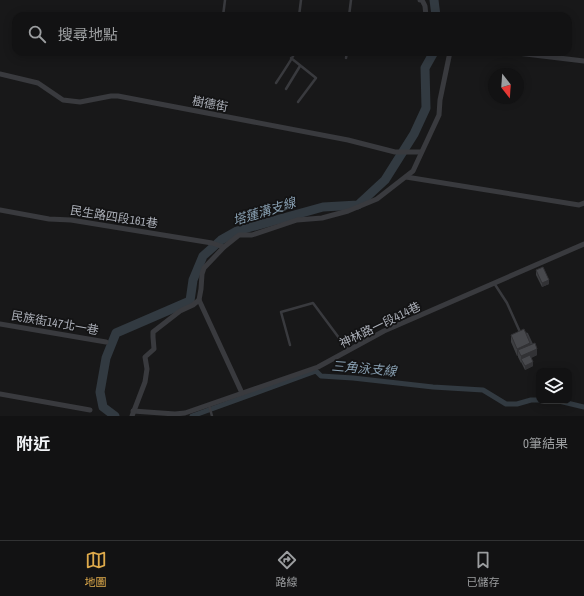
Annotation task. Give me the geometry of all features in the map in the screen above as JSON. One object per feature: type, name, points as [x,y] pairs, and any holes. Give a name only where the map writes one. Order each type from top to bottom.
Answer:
[{"type":"street","points":[[420,0],[422,0],[425,6],[426,12]]},
{"type":"street","points":[[242,393],[224,351],[199,300],[204,268],[239,235],[252,235],[297,220],[322,218],[348,211],[377,199],[413,171],[439,115],[440,100],[449,56]]},
{"type":"street","points":[[542,56],[584,61]]},
{"type":"street","name":"樹德街","points":[[0,74],[38,82],[60,98],[69,101],[80,102],[118,96],[348,140],[395,152],[421,152]]},
{"type":"street","points":[[406,177],[579,205],[584,203]]},
{"type":"street","name":"民生路四段161巷","points":[[0,210],[49,219],[71,220],[196,240],[212,243],[224,248]]},
{"type":"street","name":"神林路一段414巷","points":[[133,413],[184,413],[318,366],[384,331],[584,244]]},
{"type":"street","points":[[133,413],[145,382],[147,369],[145,357],[154,349],[154,332],[180,311],[193,305],[199,300]]},
{"type":"street","name":"民族街147北一巷","points":[[0,324],[106,342]]},
{"type":"street","points":[[0,394],[90,410]]},
{"type":"lane","points":[[224,12],[225,0]]},
{"type":"lane","points":[[300,12],[301,0]]},
{"type":"lane","points":[[350,12],[351,0]]},
{"type":"lane","points":[[276,83],[294,56]]},
{"type":"lane","points":[[291,58],[316,78],[298,102]]},
{"type":"lane","points":[[286,89],[300,66]]},
{"type":"lane","points":[[494,283],[507,303],[520,332],[526,334],[533,348]]},
{"type":"lane","points":[[290,345],[281,312],[313,303],[348,351]]},
{"type":"lane","points":[[208,404],[212,416]]},
{"type":"building","points":[[543,267],[549,280],[542,283],[536,270]]},
{"type":"building","points":[[524,329],[530,343],[517,349],[511,335]]},
{"type":"building","points":[[535,343],[537,349],[521,356],[518,350]]},
{"type":"building","points":[[530,355],[533,362],[525,366],[521,359]]},
{"type":"waterway","name":"塔蓮溝支線","points":[[434,0],[436,12]]},
{"type":"waterway","name":"塔蓮溝支線","points":[[115,416],[103,407],[100,392],[106,358],[116,333],[190,301],[193,280],[203,256],[221,240],[237,231],[323,207],[358,205],[385,180],[414,134],[426,108],[425,68],[432,56]]},
{"type":"waterway","name":"三角泳支線","points":[[192,416],[316,371],[321,376],[433,387],[483,390],[506,404],[517,404],[536,400]]},
{"type":"waterway","name":"三角泳支線","points":[[572,404],[584,407]]}]
